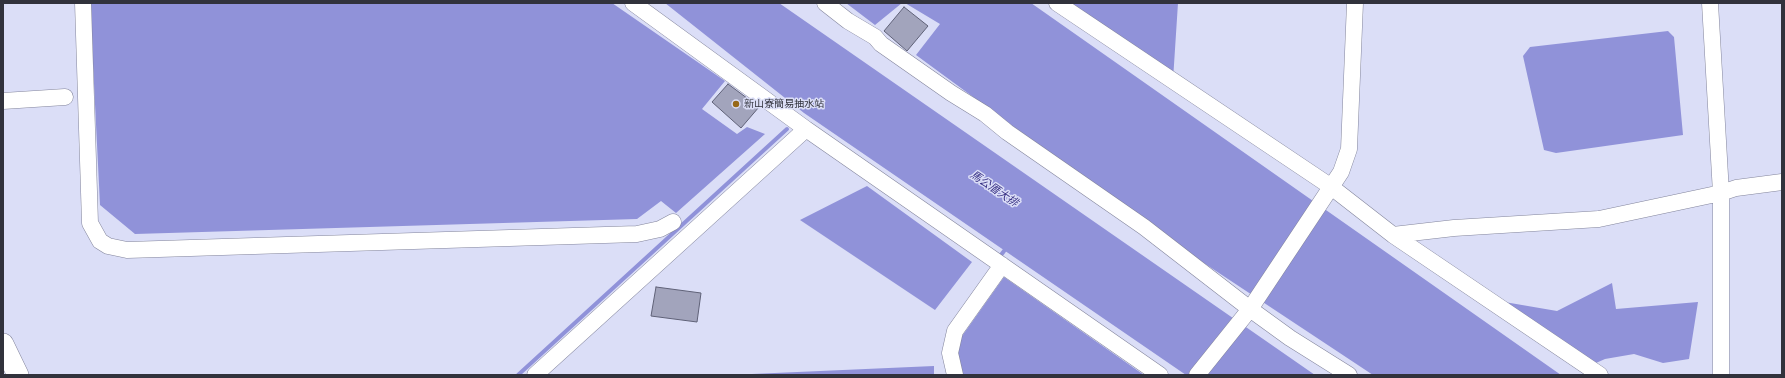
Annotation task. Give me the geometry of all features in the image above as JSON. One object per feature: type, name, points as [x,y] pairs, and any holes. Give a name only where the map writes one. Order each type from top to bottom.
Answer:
[{"type":"main road","points":[[3,344],[18,375]]},
{"type":"street","points":[[83,3],[90,223],[100,241],[108,246],[127,250],[637,234],[660,229],[672,222]]},
{"type":"street","points":[[633,3],[806,129],[1160,375]]},
{"type":"street","points":[[826,3],[843,17],[875,37],[881,44],[951,93],[985,114],[1007,132],[1144,227],[1290,338],[1349,375]]},
{"type":"street","points":[[1057,3],[1330,186],[1393,235],[1600,375]]},
{"type":"street","points":[[1197,375],[1250,309],[1330,186],[1341,172],[1349,149],[1355,3]]},
{"type":"street","points":[[1710,3],[1721,193],[1721,375]]},
{"type":"street","points":[[3,101],[65,98]]},
{"type":"street","points":[[535,375],[806,129]]},
{"type":"street","points":[[1393,235],[1454,228],[1599,219],[1721,193],[1736,188],[1782,182]]},
{"type":"street","points":[[955,375],[950,353],[955,331],[998,262]]},
{"type":"water","points":[[90,3],[612,3],[725,81],[702,109],[737,134],[747,127],[765,134],[676,213],[661,201],[637,219],[135,234],[100,205]]},
{"type":"water","name":"馬公厝大排","points":[[665,3],[779,3],[1315,375],[1186,375],[804,113]]},
{"type":"water","points":[[846,3],[902,3],[875,25]]},
{"type":"water","points":[[905,3],[1031,3],[1561,375],[1373,375],[1157,232],[916,55],[940,24]]},
{"type":"water","points":[[1057,3],[1178,3],[1173,80]]},
{"type":"water","points":[[1668,31],[1674,37],[1683,135],[1556,153],[1544,150],[1523,56],[1530,47]]},
{"type":"water","points":[[867,186],[972,262],[935,310],[800,220]]},
{"type":"water","points":[[1004,277],[1144,375],[958,375],[950,353]]},
{"type":"water","points":[[1612,283],[1616,309],[1698,302],[1689,359],[1663,363],[1634,354],[1605,359],[1587,367],[1487,299],[1557,311]]},
{"type":"water","points":[[934,366],[934,375],[729,375]]},
{"type":"building","points":[[904,7],[928,26],[907,51],[884,31]]},
{"type":"building","name":"新山寮簡易抽水站","points":[[728,84],[759,107],[741,128],[712,102]]},
{"type":"building","points":[[656,287],[701,293],[697,322],[651,316]]},
{"type":"waterway","points":[[518,375],[787,129]]},
{"type":"waterway","points":[[998,259],[1007,247]]},
{"type":"place","name":"新山寮簡易抽水站","points":[[736,104]]}]
